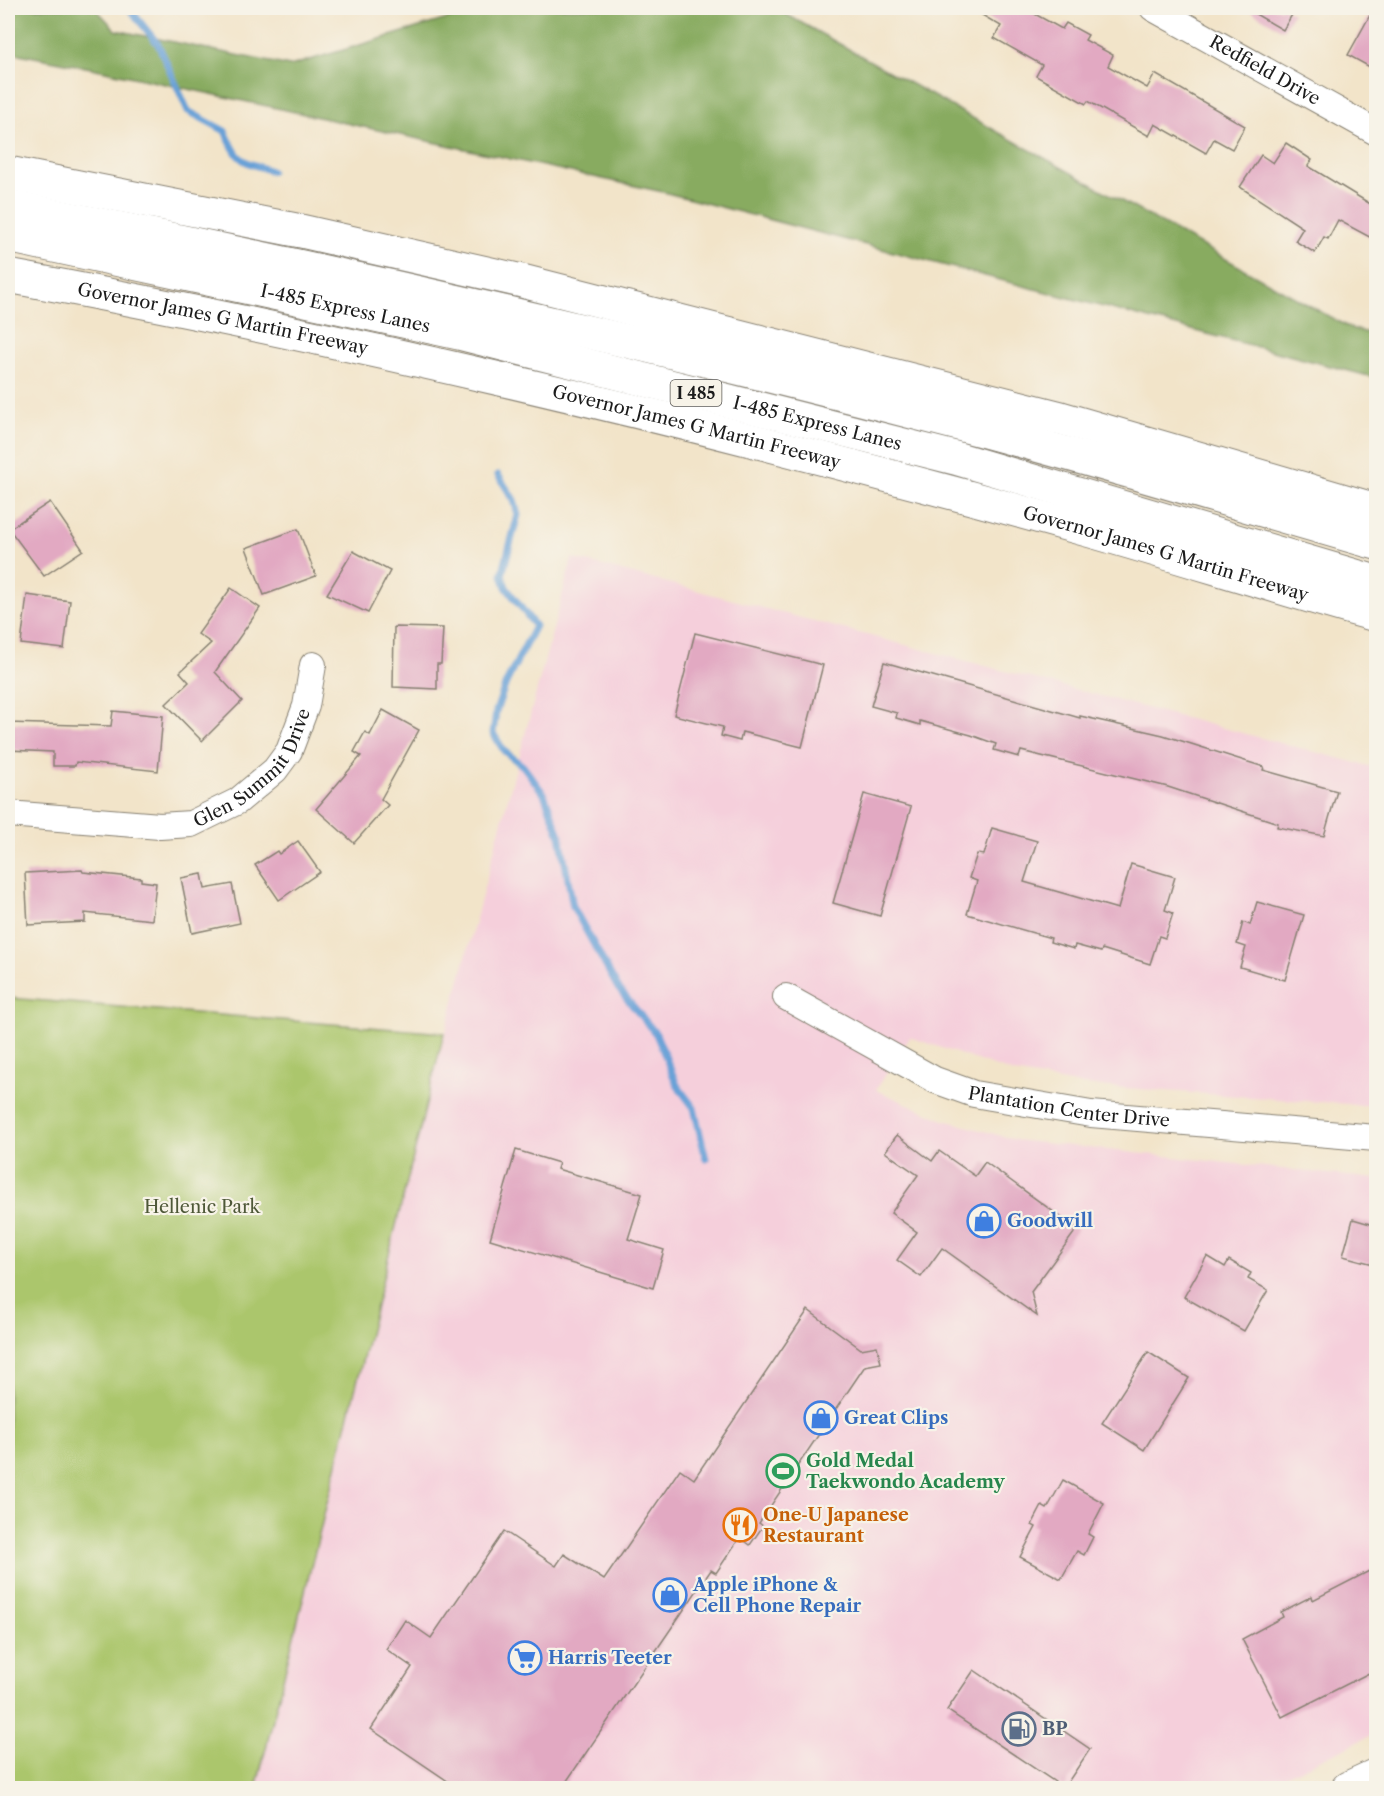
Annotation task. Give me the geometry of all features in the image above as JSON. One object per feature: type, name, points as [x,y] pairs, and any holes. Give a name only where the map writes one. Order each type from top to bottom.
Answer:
[{"type":"main road","points":[[8,172],[301,231],[545,286],[1061,418],[1377,510]]},
{"type":"main road","name":"I-485 Express Lanes","points":[[8,206],[249,254],[603,334],[977,429],[1377,543]]},
{"type":"main road","name":"I-485 Express Lanes","points":[[8,236],[459,333],[955,458],[1377,582]]},
{"type":"main road","name":"Governor James G Martin Freeway","points":[[8,276],[136,300],[506,380],[891,477],[1090,531],[1377,615]]},
{"type":"main road","points":[[1348,1788],[1377,1775]]},
{"type":"street","name":"Redfield Drive","points":[[1161,9],[1377,132]]},
{"type":"street","name":"Glen Summit Drive","points":[[8,814],[160,826],[191,824],[238,801],[275,770],[289,751],[306,706],[313,665]]},
{"type":"street","name":"Plantation Center Drive","points":[[786,997],[935,1080],[974,1094],[1091,1114],[1376,1138]]},
{"type":"shaded area","points":[[572,558],[1376,768],[1376,1106],[1082,1085],[1014,1073],[910,1037],[876,1090],[944,1120],[1016,1140],[1376,1179],[1376,1733],[1261,1788],[255,1788],[382,1271]]},
{"type":"green space","points":[[8,8],[95,8],[116,30],[290,66],[483,8],[775,8],[1350,328],[1376,335],[1376,378],[663,192],[8,52]]},
{"type":"green space","name":"Hellenic Park","points":[[8,998],[444,1033],[256,1788],[8,1788]]},
{"type":"building","points":[[970,8],[1024,8],[1062,29],[1066,23],[1088,35],[1085,40],[1113,55],[1108,66],[1147,88],[1155,74],[1245,126],[1232,149],[1214,139],[1206,153],[1155,124],[1149,136],[1088,101],[1086,104],[1036,76],[1042,65],[994,38],[1001,26]]},
{"type":"building","points":[[1245,8],[1283,8],[1293,13],[1283,30]]},
{"type":"building","points":[[1374,8],[1377,8],[1377,71],[1348,55]]},
{"type":"building","points":[[1286,143],[1312,160],[1308,166],[1377,208],[1377,241],[1338,220],[1328,239],[1324,237],[1315,253],[1295,241],[1303,228],[1240,187],[1261,155],[1273,163]]},
{"type":"building","points":[[50,502],[83,550],[44,576],[9,529]]},
{"type":"building","points":[[298,529],[316,576],[264,595],[246,548]]},
{"type":"building","points":[[353,551],[390,571],[368,613],[327,594]]},
{"type":"building","points":[[231,588],[260,608],[215,672],[242,701],[202,741],[166,704],[189,682],[180,672],[211,643],[198,634]]},
{"type":"building","points":[[27,595],[70,601],[64,649],[21,644]]},
{"type":"building","points":[[394,627],[443,628],[441,664],[437,664],[437,689],[393,687]]},
{"type":"building","points":[[695,633],[823,665],[802,747],[742,732],[740,741],[721,736],[723,727],[674,715]]},
{"type":"building","points":[[884,662],[1080,718],[1080,716],[1163,735],[1264,767],[1263,770],[1337,791],[1324,836],[1277,827],[1278,823],[1168,787],[1021,751],[1019,757],[994,750],[996,744],[971,735],[920,721],[920,725],[896,718],[897,713],[871,706]]},
{"type":"building","points":[[383,710],[419,730],[381,799],[388,805],[354,843],[316,809],[361,756],[354,752],[365,732],[370,735]]},
{"type":"building","points":[[113,711],[163,716],[158,771],[76,762],[75,766],[53,766],[53,752],[8,750],[8,723],[111,726]]},
{"type":"building","points":[[864,794],[911,807],[880,916],[833,903]]},
{"type":"building","points":[[992,828],[1037,841],[1024,882],[1118,909],[1131,864],[1175,877],[1165,910],[1173,913],[1165,938],[1159,936],[1150,964],[1102,949],[1101,952],[1075,945],[1074,949],[1050,942],[1051,938],[967,914],[977,881],[969,878],[977,854],[984,855]]},
{"type":"building","points":[[298,841],[320,872],[279,900],[255,865],[277,851],[279,854]]},
{"type":"building","points":[[82,870],[83,872],[141,878],[141,881],[156,883],[152,920],[85,913],[85,922],[28,925],[25,873]]},
{"type":"building","points":[[202,874],[205,889],[232,884],[240,923],[192,933],[181,878]]},
{"type":"building","points":[[1257,902],[1304,915],[1285,980],[1240,967],[1246,947],[1237,944],[1243,922],[1250,925]]},
{"type":"building","name":"Goodwill","points":[[897,1135],[932,1161],[939,1151],[975,1176],[985,1162],[1077,1229],[1031,1292],[1037,1316],[942,1248],[921,1277],[897,1260],[917,1232],[891,1213],[918,1175],[885,1152]]},
{"type":"building","points":[[516,1150],[559,1163],[557,1169],[642,1194],[628,1239],[664,1250],[653,1288],[490,1239]]},
{"type":"building","points":[[1353,1219],[1377,1226],[1377,1265],[1343,1256]]},
{"type":"building","points":[[1207,1256],[1225,1267],[1229,1260],[1251,1273],[1248,1279],[1268,1290],[1244,1331],[1184,1297]]},
{"type":"building","name":"Harris Teeter","points":[[808,1310],[861,1349],[877,1346],[881,1363],[865,1366],[759,1523],[763,1526],[750,1545],[740,1537],[716,1573],[711,1570],[562,1788],[458,1788],[371,1729],[412,1667],[386,1649],[405,1620],[431,1638],[504,1531],[556,1566],[564,1554],[604,1580],[680,1469],[694,1479]]},
{"type":"building","points":[[1148,1352],[1189,1378],[1144,1450],[1102,1423]]},
{"type":"building","points":[[1063,1480],[1104,1503],[1088,1534],[1093,1537],[1084,1555],[1077,1551],[1061,1579],[1020,1557],[1036,1527],[1032,1525],[1042,1506],[1047,1509]]},
{"type":"building","points":[[1377,1567],[1377,1669],[1282,1717],[1242,1639],[1283,1617],[1281,1612],[1312,1596],[1313,1600]]},
{"type":"building","name":"BP","points":[[974,1670],[1090,1749],[1064,1788],[947,1710]]},
{"type":"waterway","points":[[129,8],[158,44],[188,111],[225,131],[237,155],[246,162],[271,171]]},
{"type":"waterway","points":[[498,475],[514,500],[518,515],[502,575],[506,587],[535,626],[506,683],[496,711],[493,733],[504,751],[523,766],[544,794],[560,835],[573,907],[618,988],[656,1034],[677,1085],[694,1108],[706,1159]]},
{"type":"place","name":"Goodwill","points":[[984,1221]]},
{"type":"place","name":"Great Clips","points":[[821,1418]]},
{"type":"place","name":"Gold Medal Taekwondo Academy","points":[[783,1471]]},
{"type":"place","name":"One‐U Japanese Restaurant","points":[[740,1525]]},
{"type":"place","name":"Apple iPhone & Cell Phone Repair","points":[[670,1595]]},
{"type":"place","name":"Harris Teeter","points":[[525,1658]]},
{"type":"place","name":"BP","points":[[1019,1729]]}]
